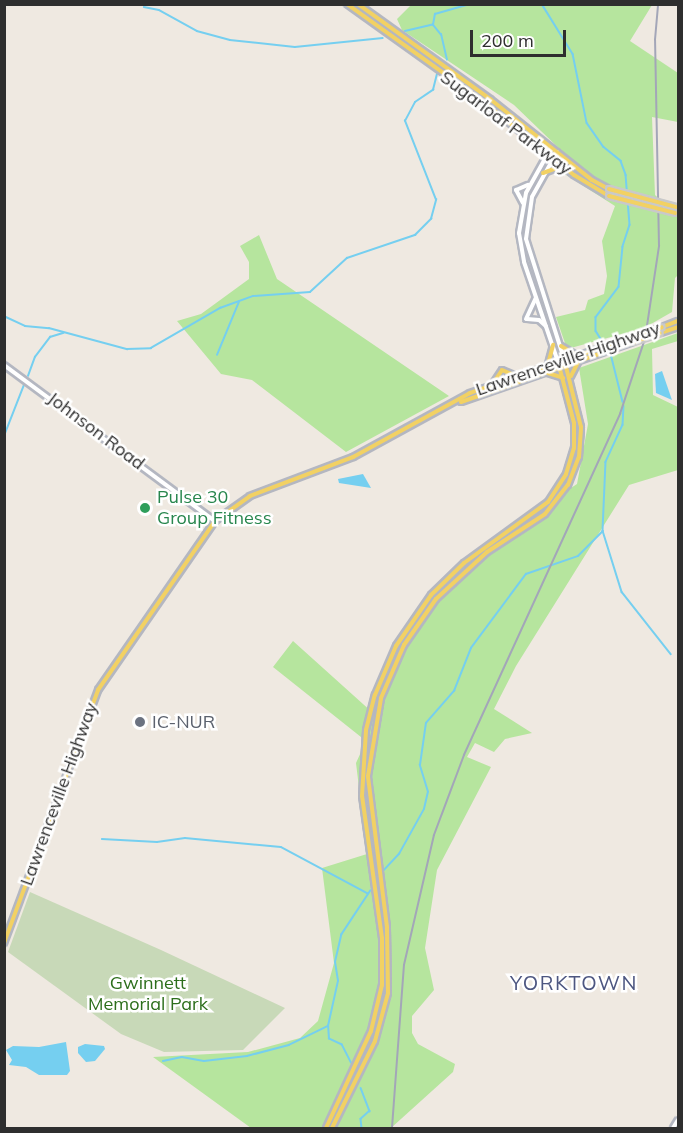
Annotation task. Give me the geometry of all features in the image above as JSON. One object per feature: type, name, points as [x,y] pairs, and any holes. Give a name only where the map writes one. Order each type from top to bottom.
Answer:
[{"type":"main road","name":"Sugarloaf Parkway","points":[[347,4],[481,100],[563,166],[609,196],[677,214]]},
{"type":"main road","name":"Sugarloaf Parkway","points":[[358,4],[609,189],[677,207]]},
{"type":"main road","points":[[326,1128],[372,1031],[382,985],[382,938],[362,796],[366,730],[375,695],[395,648],[431,595],[464,563],[548,502],[571,461],[574,423],[564,379],[521,250],[523,204],[531,182],[551,148]]},
{"type":"main road","points":[[332,1128],[375,1041],[388,993],[387,927],[369,795],[373,731],[394,664],[436,599],[462,573],[554,504],[577,463],[581,420],[561,346],[526,239],[529,207],[543,173],[557,152]]},
{"type":"main road","points":[[543,173],[563,166]]},
{"type":"main road","points":[[523,204],[516,189],[531,182]]},
{"type":"main road","points":[[536,295],[526,319],[539,320],[547,327]]},
{"type":"main road","name":"Lawrenceville Highway","points":[[4,943],[94,697],[193,548],[215,521],[250,496],[353,457],[491,384],[678,321]]},
{"type":"main road","name":"Lawrenceville Highway","points":[[460,402],[678,327]]},
{"type":"main road","points":[[546,365],[553,357],[553,345]]},
{"type":"main road","points":[[561,346],[576,355]]},
{"type":"main road","points":[[571,380],[578,361]]},
{"type":"main road","name":"Johnson Road","points":[[4,365],[215,521]]},
{"type":"main road","points":[[491,384],[502,370],[518,375]]},
{"type":"main road","points":[[544,373],[564,379]]},
{"type":"main road","points":[[571,461],[577,463]]},
{"type":"main road","points":[[507,532],[510,538]]},
{"type":"main road","points":[[431,595],[436,599]]},
{"type":"main road","points":[[673,1128],[678,1120]]},
{"type":"green space","points":[[411,5],[652,5],[630,41],[678,73],[678,122],[652,117],[655,195],[678,216],[678,275],[675,278],[672,312],[644,328],[567,349],[556,317],[585,310],[588,300],[604,294],[607,276],[602,241],[615,206],[557,169],[568,157],[514,105],[402,30],[397,19]]},
{"type":"green space","points":[[259,235],[277,279],[449,396],[346,452],[252,380],[221,374],[177,321],[201,314],[249,279],[249,262],[240,246]]},
{"type":"green space","points":[[678,333],[678,341],[652,349],[653,395],[678,407],[678,470],[629,485],[516,666],[494,709],[532,733],[505,739],[494,752],[475,743],[467,757],[491,767],[437,870],[425,948],[434,990],[412,1016],[412,1033],[418,1044],[455,1064],[453,1072],[391,1128],[251,1128],[153,1057],[248,1052],[300,1038],[318,1021],[334,963],[322,868],[367,854],[356,763],[366,741],[273,667],[293,641],[373,713],[378,689],[427,596],[516,524],[577,484],[588,424],[579,368]]},
{"type":"green space","name":"Gwinnett Memorial Park","points":[[30,892],[285,1008],[243,1050],[164,1052],[121,1034],[8,952]]},
{"type":"water","points":[[662,371],[672,400],[656,393],[655,374]]},
{"type":"water","points":[[363,474],[371,488],[339,483],[338,479]]},
{"type":"water","points":[[66,1042],[70,1071],[67,1075],[39,1075],[26,1067],[9,1065],[12,1060],[6,1050],[13,1046],[39,1047]]},
{"type":"water","points":[[85,1044],[104,1046],[105,1049],[95,1061],[86,1062],[78,1053],[78,1047]]},
{"type":"waterway","points":[[447,60],[441,35],[433,25],[435,14],[469,4]]},
{"type":"waterway","points":[[542,4],[573,54],[587,123],[604,147],[621,161],[626,175],[630,225],[623,247],[619,287],[596,317],[596,331],[604,344]]},
{"type":"waterway","points":[[144,7],[159,10],[197,31],[230,40],[295,47],[383,38]]},
{"type":"waterway","points":[[405,31],[432,25]]},
{"type":"waterway","points":[[4,316],[25,326],[49,328],[127,349],[151,348],[220,308],[253,296],[310,292],[347,258],[415,235],[431,219],[436,200],[405,121],[415,102],[433,90],[437,74]]},
{"type":"waterway","points":[[217,355],[239,302]]},
{"type":"waterway","points":[[28,376],[35,357],[50,337],[63,333]]},
{"type":"waterway","points":[[611,354],[623,402]]},
{"type":"waterway","points":[[4,436],[24,385]]},
{"type":"waterway","points":[[624,406],[623,425],[606,462],[603,531],[622,592],[671,654]]},
{"type":"waterway","points":[[384,870],[399,854],[424,809],[428,792],[420,765],[426,723],[454,691],[471,648],[526,574],[578,556],[603,531]]},
{"type":"waterway","points":[[102,839],[157,842],[185,838],[281,847],[367,893]]},
{"type":"waterway","points":[[351,1063],[342,1045],[329,1039],[328,1026],[338,981],[335,962],[341,935],[370,891]]},
{"type":"waterway","points":[[163,1061],[182,1057],[204,1061],[247,1056],[289,1045],[328,1026]]},
{"type":"waterway","points":[[361,1088],[370,1111],[361,1119],[362,1128]]},
{"type":"railway","points":[[392,1128],[404,965],[434,835],[464,755],[620,414],[645,339],[659,246],[655,40],[658,4]]},
{"type":"place","name":"Pulse 30 Group Fitness","points":[[145,508]]},
{"type":"place","name":"IC-NUR","points":[[140,722]]},
{"type":"district","name":"YORKTOWN","points":[[574,982]]}]
